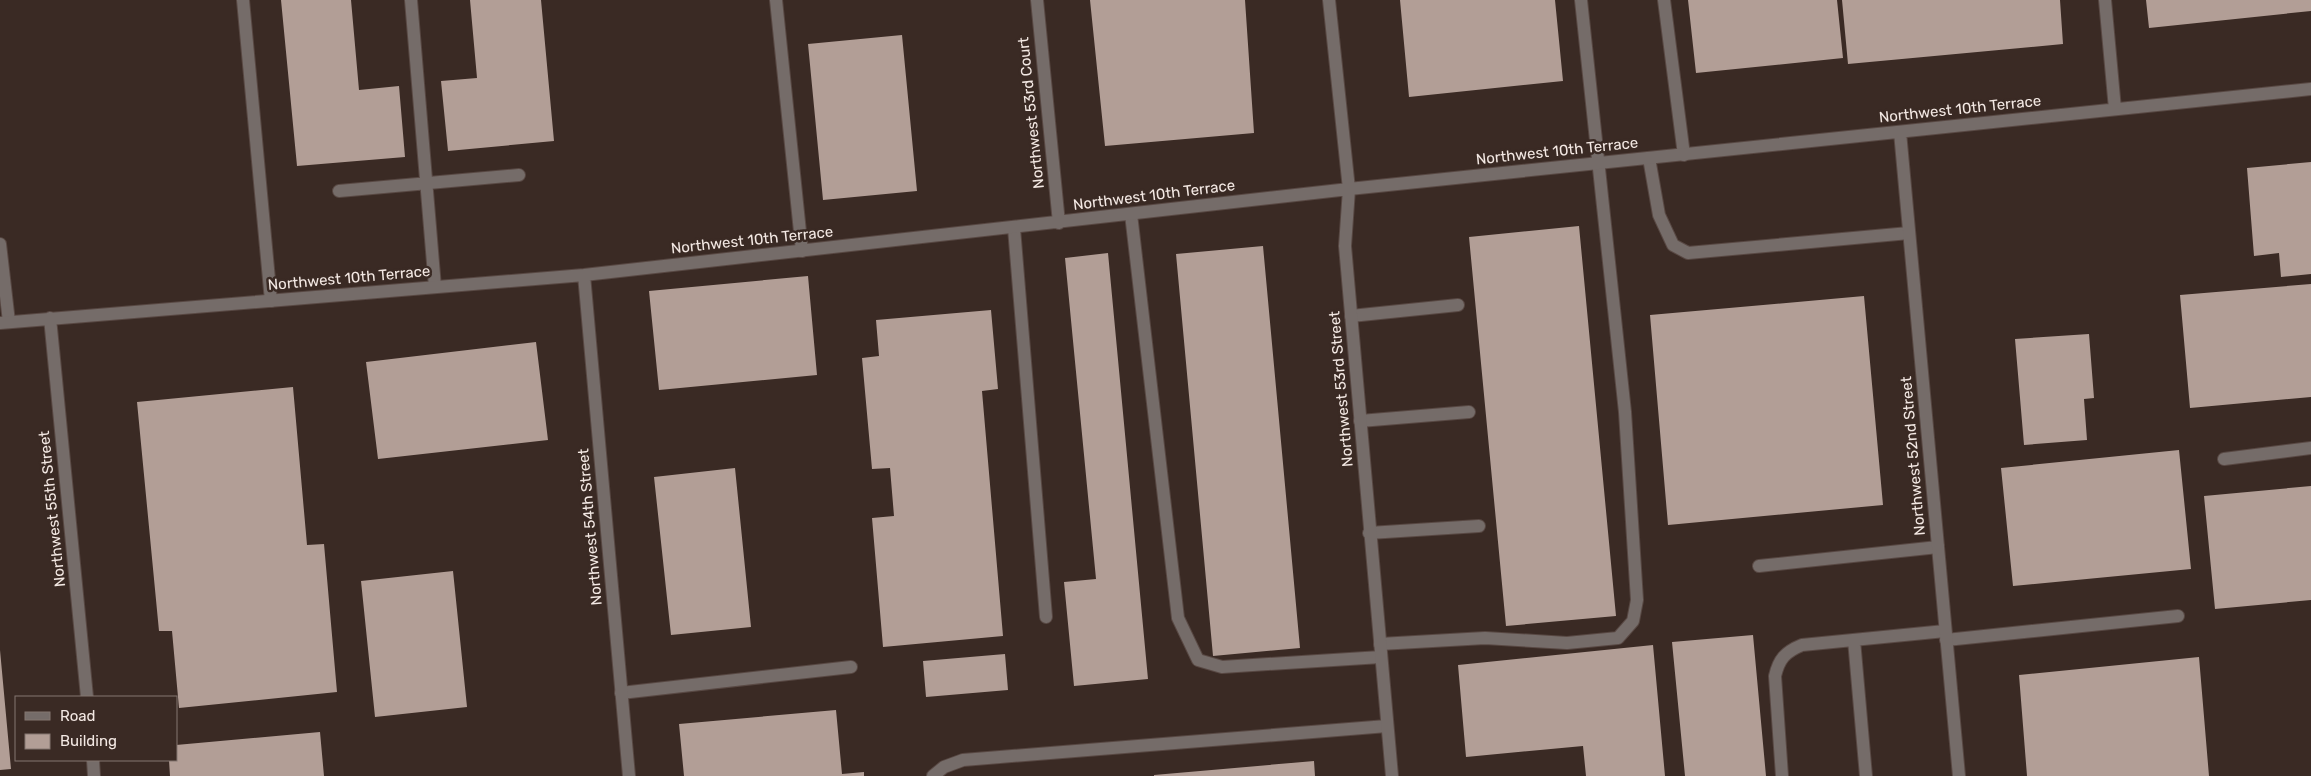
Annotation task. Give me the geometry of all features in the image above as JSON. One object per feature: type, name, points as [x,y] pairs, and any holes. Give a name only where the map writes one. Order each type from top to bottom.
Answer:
[{"type":"street","points":[[243,0],[271,301]]},
{"type":"street","points":[[411,0],[434,287]]},
{"type":"street","points":[[776,0],[802,251]]},
{"type":"street","name":"Northwest 53rd Court","points":[[1037,0],[1059,223]]},
{"type":"street","name":"Northwest 53rd Street","points":[[1329,0],[1349,189],[1345,246],[1392,776]]},
{"type":"street","points":[[1131,214],[1178,618],[1198,660],[1222,667],[1381,651],[1485,638],[1566,642],[1618,638],[1633,621],[1637,600],[1625,412],[1581,0]]},
{"type":"street","points":[[1664,0],[1684,154]]},
{"type":"street","points":[[2105,0],[2115,109]]},
{"type":"street","name":"Northwest 10th Terrace","points":[[5,323],[584,275],[1349,189],[2311,89]]},
{"type":"street","name":"Northwest 52nd Street","points":[[1900,132],[1959,776]]},
{"type":"street","points":[[1649,158],[1659,215],[1673,245],[1688,253],[1909,233]]},
{"type":"street","points":[[339,191],[519,175]]},
{"type":"street","points":[[1014,228],[1046,617]]},
{"type":"street","points":[[0,244],[5,323]]},
{"type":"street","name":"Northwest 54th Street","points":[[584,275],[629,776]]},
{"type":"street","points":[[1351,316],[1458,305]]},
{"type":"street","name":"Northwest 55th Street","points":[[50,318],[87,696]]},
{"type":"street","points":[[1360,421],[1468,412]]},
{"type":"street","points":[[2224,459],[2311,448]]},
{"type":"street","points":[[1369,533],[1479,526]]},
{"type":"street","points":[[1759,566],[1938,547]]},
{"type":"street","points":[[1782,776],[1775,676],[1782,656],[1802,645],[2178,616]]},
{"type":"street","points":[[1854,640],[1866,776]]},
{"type":"street","points":[[621,693],[851,667]]},
{"type":"street","points":[[933,776],[944,767],[963,760],[1388,726]]},
{"type":"street","points":[[93,761],[94,776]]},
{"type":"building","points":[[281,0],[351,0],[359,90],[399,86],[405,157],[297,166]]},
{"type":"building","points":[[470,0],[541,0],[554,141],[448,151],[441,81],[477,78]]},
{"type":"building","points":[[1090,0],[1245,0],[1254,133],[1105,146]]},
{"type":"building","points":[[1400,0],[1555,0],[1563,81],[1409,97]]},
{"type":"building","points":[[1688,0],[1837,0],[1843,58],[1696,73]]},
{"type":"building","points":[[1842,0],[2060,0],[2063,44],[1848,64]]},
{"type":"building","points":[[2146,0],[2311,0],[2311,11],[2149,28]]},
{"type":"building","points":[[902,35],[917,191],[823,200],[808,44]]},
{"type":"building","points":[[2311,162],[2311,274],[2281,277],[2279,253],[2254,256],[2247,168]]},
{"type":"building","points":[[1579,226],[1616,616],[1506,626],[1469,237]]},
{"type":"building","points":[[1263,246],[1300,648],[1213,656],[1176,254]]},
{"type":"building","points":[[1108,253],[1148,679],[1074,686],[1064,582],[1096,579],[1065,258]]},
{"type":"building","points":[[808,276],[817,375],[659,390],[649,291]]},
{"type":"building","points":[[2311,284],[2311,397],[2190,408],[2180,295]]},
{"type":"building","points":[[1864,296],[1883,505],[1668,525],[1650,315]]},
{"type":"building","points":[[991,310],[998,389],[982,391],[1003,636],[883,647],[872,518],[894,516],[890,468],[872,469],[862,358],[879,356],[876,320]]},
{"type":"building","points":[[2089,334],[2094,398],[2084,399],[2087,440],[2024,445],[2015,339]]},
{"type":"building","points":[[536,342],[548,440],[378,459],[366,362]]},
{"type":"building","points":[[293,387],[307,545],[324,544],[337,692],[179,708],[172,631],[159,631],[137,402]]},
{"type":"building","points":[[2179,450],[2191,569],[2013,586],[2001,468]]},
{"type":"building","points":[[735,468],[751,627],[671,635],[654,477]]},
{"type":"building","points":[[2311,486],[2311,600],[2215,609],[2204,496]]},
{"type":"building","points":[[453,571],[467,707],[375,717],[361,581]]},
{"type":"building","points":[[1753,635],[1766,776],[1685,776],[1672,642]]},
{"type":"building","points":[[1653,645],[1665,776],[1586,776],[1583,746],[1466,757],[1458,665]]},
{"type":"building","points":[[0,650],[11,769],[0,770]]},
{"type":"building","points":[[1005,654],[1008,690],[926,697],[923,661]]},
{"type":"building","points":[[2199,657],[2209,776],[2027,776],[2019,675]]},
{"type":"building","points":[[836,710],[842,774],[864,772],[864,776],[684,776],[679,724]]},
{"type":"building","points":[[320,732],[324,776],[170,776],[169,761],[178,761],[178,745]]},
{"type":"building","points":[[1314,761],[1315,776],[1154,776],[1154,775]]}]
